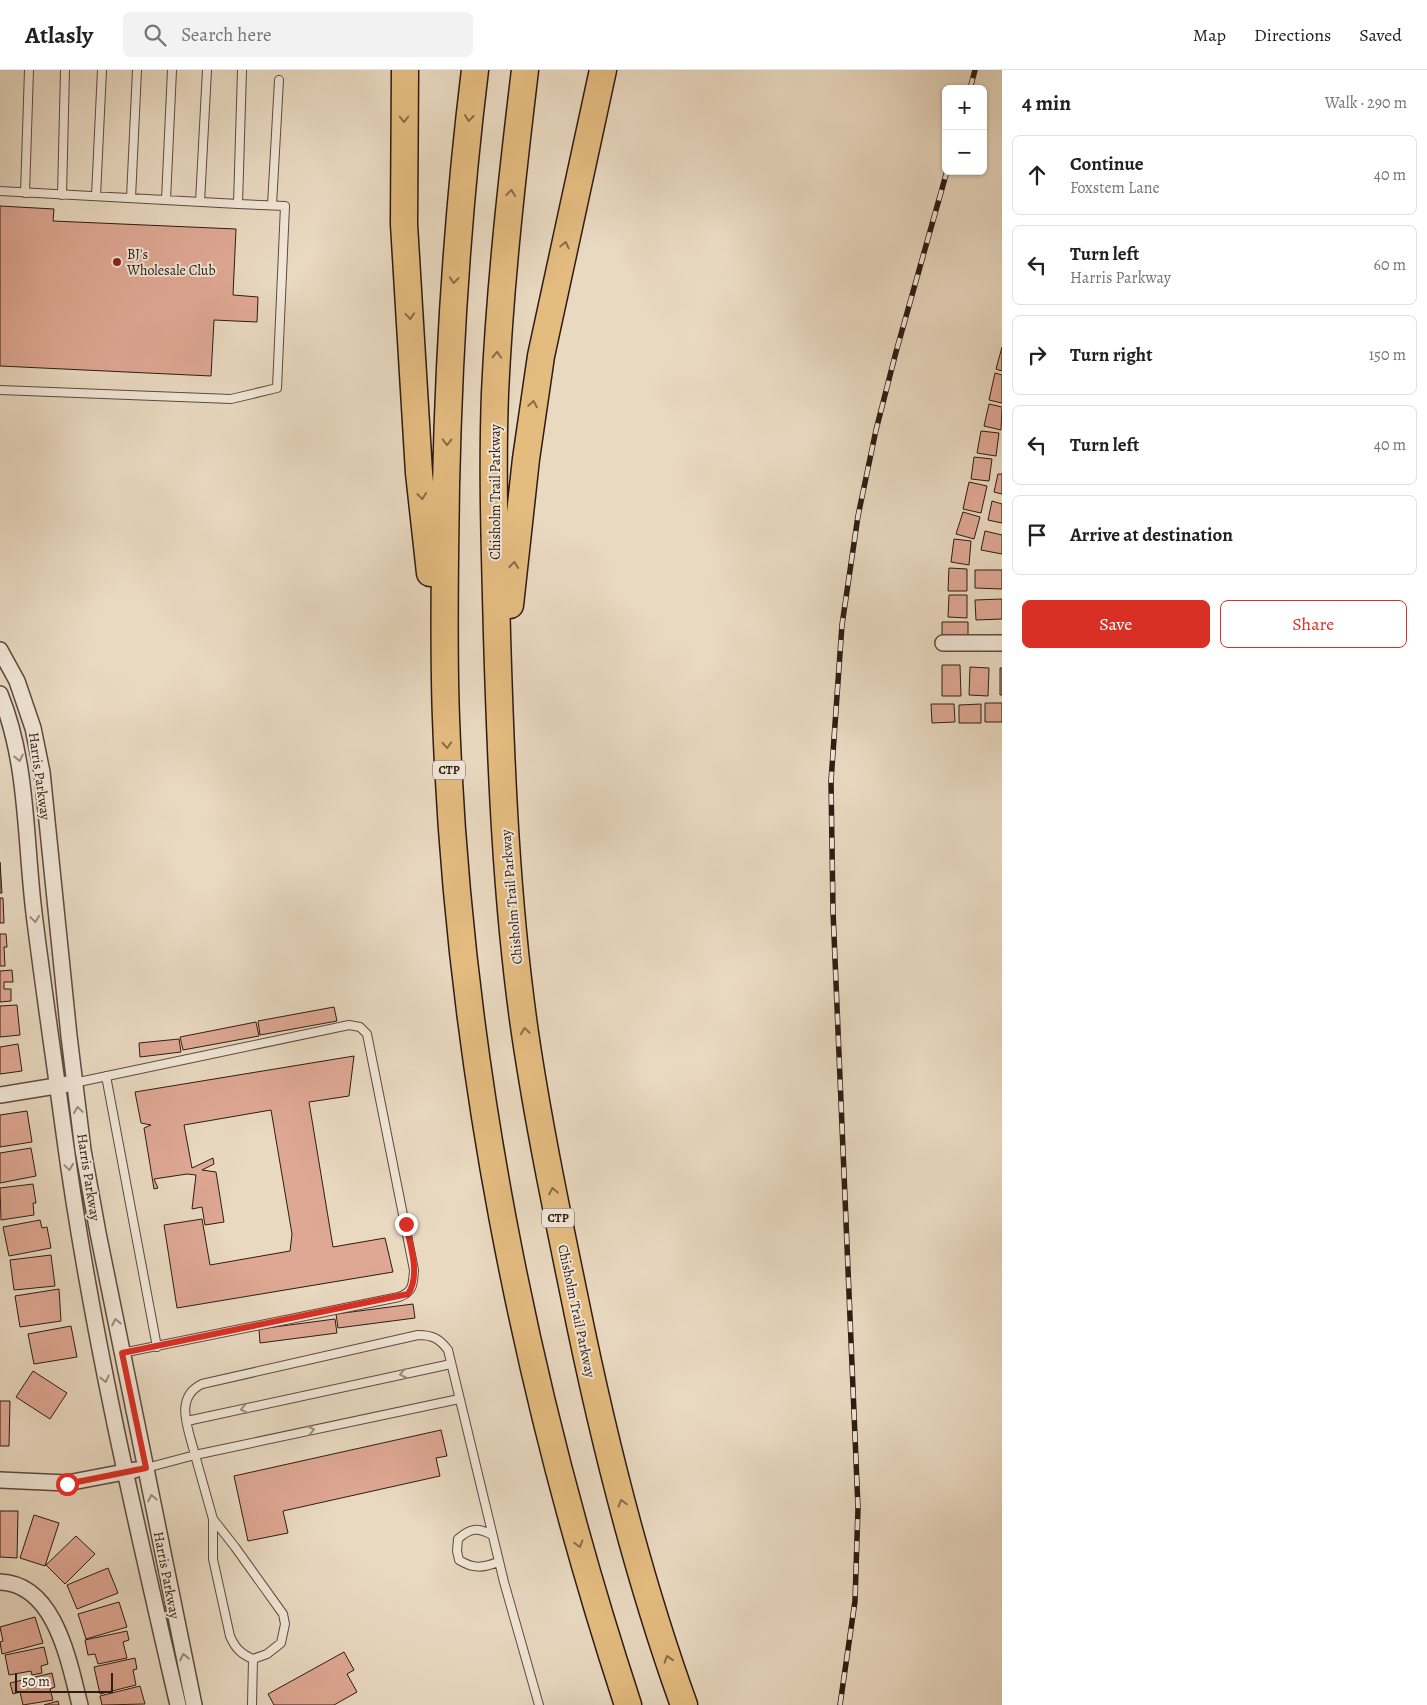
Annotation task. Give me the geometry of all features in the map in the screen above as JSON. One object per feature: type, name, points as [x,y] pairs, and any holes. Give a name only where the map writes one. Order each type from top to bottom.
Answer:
[{"type":"highway","points":[[405,70],[404,224],[420,473],[446,715]]},
{"type":"highway","name":"CTP","points":[[475,70],[459,208],[450,346],[444,558],[446,715],[455,864],[488,1128],[518,1299],[539,1390],[577,1534],[628,1705]]},
{"type":"highway","name":"Chisholm Trail Parkway","points":[[525,70],[500,307],[495,395],[493,486],[498,718],[507,860],[525,1033],[561,1231],[600,1419],[646,1590],[684,1705]]},
{"type":"highway","points":[[498,718],[532,412],[550,310],[591,134],[603,70]]},
{"type":"street","points":[[942,643],[1002,643]]},
{"type":"street","name":"Harris Parkway","points":[[0,650],[17,681],[33,728],[42,772],[74,1083],[98,1233],[194,1705]]},
{"type":"street","name":"Harris Parkway","points":[[0,694],[10,719],[22,772],[34,913],[73,1200],[93,1318],[124,1472],[178,1705]]},
{"type":"street","points":[[0,1095],[74,1083]]},
{"type":"street","points":[[0,1480],[67,1484],[146,1468]]},
{"type":"street","points":[[0,1582],[25,1589],[43,1603],[57,1628],[80,1705]]},
{"type":"lane","points":[[25,193],[30,70]]},
{"type":"lane","points":[[62,194],[65,70]]},
{"type":"lane","points":[[96,196],[102,70]]},
{"type":"lane","points":[[131,198],[137,70]]},
{"type":"lane","points":[[166,200],[172,70]]},
{"type":"lane","points":[[200,202],[207,70]]},
{"type":"lane","points":[[238,204],[242,70]]},
{"type":"lane","points":[[272,205],[279,80]]},
{"type":"lane","points":[[0,191],[285,206],[277,388],[230,399],[0,390]]},
{"type":"lane","points":[[74,1083],[349,1025],[360,1027],[367,1034],[414,1270],[413,1286],[408,1294],[122,1353]]},
{"type":"lane","points":[[106,1076],[157,1347]]},
{"type":"lane","points":[[212,1519],[236,1547],[283,1614],[285,1624],[281,1643],[266,1654],[252,1659],[244,1656],[234,1647],[230,1636],[213,1560],[212,1519],[184,1410],[186,1399],[192,1389],[202,1384],[418,1335],[429,1335],[440,1340],[448,1350],[498,1562],[540,1705]]},
{"type":"lane","points":[[187,1421],[451,1364]]},
{"type":"lane","points":[[146,1468],[195,1455],[459,1399]]},
{"type":"lane","points":[[492,1535],[481,1529],[466,1532],[458,1539],[457,1551],[459,1560],[469,1566],[484,1568],[498,1562]]},
{"type":"lane","points":[[252,1659],[252,1705]]},
{"type":"building","name":"BJ's Wholesale Club","points":[[0,206],[54,209],[53,221],[236,229],[233,295],[258,297],[257,322],[214,320],[211,376],[0,366]]},
{"type":"building","points":[[1002,347],[1002,371],[996,369]]},
{"type":"building","points":[[995,373],[1002,375],[1002,403],[989,400]]},
{"type":"building","points":[[989,404],[1002,407],[1001,430],[984,426]]},
{"type":"building","points":[[981,431],[999,433],[996,456],[977,453]]},
{"type":"building","points":[[974,457],[992,459],[989,481],[971,479]]},
{"type":"building","points":[[998,474],[1002,474],[1002,494],[994,492]]},
{"type":"building","points":[[969,482],[987,486],[981,513],[963,509]]},
{"type":"building","points":[[992,501],[1002,504],[1002,523],[988,520]]},
{"type":"building","points":[[963,512],[980,517],[974,539],[956,534]]},
{"type":"building","points":[[985,531],[1002,535],[1002,554],[981,550]]},
{"type":"building","points":[[954,539],[971,541],[969,565],[951,562]]},
{"type":"building","points":[[949,568],[967,569],[967,591],[948,591]]},
{"type":"building","points":[[975,570],[1002,570],[1002,589],[975,588]]},
{"type":"building","points":[[949,595],[967,595],[967,618],[948,617]]},
{"type":"building","points":[[1002,599],[1002,619],[976,620],[975,600]]},
{"type":"building","points":[[942,622],[968,622],[968,635],[942,636]]},
{"type":"building","points":[[942,665],[960,665],[961,696],[942,696]]},
{"type":"building","points":[[970,667],[989,668],[988,696],[969,695]]},
{"type":"building","points":[[1000,668],[1002,668],[1002,695],[1000,695]]},
{"type":"building","points":[[985,703],[1002,703],[1002,722],[985,722]]},
{"type":"building","points":[[931,704],[954,704],[955,722],[932,723]]},
{"type":"building","points":[[981,704],[981,723],[959,723],[959,705]]},
{"type":"building","points":[[0,862],[2,893],[0,893]]},
{"type":"building","points":[[0,898],[3,898],[4,923],[0,923]]},
{"type":"building","points":[[0,934],[6,934],[7,947],[4,947],[5,966],[0,966]]},
{"type":"building","points":[[12,970],[13,982],[4,982],[4,989],[11,989],[11,1001],[0,1002],[0,971]]},
{"type":"building","points":[[17,1005],[20,1035],[0,1037],[0,1006]]},
{"type":"building","points":[[334,1007],[337,1021],[260,1035],[258,1021]]},
{"type":"building","points":[[256,1022],[259,1036],[183,1050],[180,1037]]},
{"type":"building","points":[[179,1039],[181,1052],[140,1057],[139,1043]]},
{"type":"building","points":[[18,1044],[22,1071],[0,1074],[0,1047]]},
{"type":"building","points":[[354,1056],[349,1096],[309,1102],[333,1247],[385,1238],[393,1272],[177,1308],[164,1225],[202,1219],[210,1265],[290,1251],[292,1234],[271,1110],[184,1125],[192,1168],[213,1158],[214,1164],[202,1170],[216,1172],[224,1222],[205,1225],[202,1207],[192,1209],[196,1175],[187,1174],[154,1179],[158,1188],[154,1189],[144,1128],[151,1125],[141,1123],[135,1092]]},
{"type":"building","points":[[27,1111],[32,1142],[0,1147],[0,1115]]},
{"type":"building","points":[[31,1148],[36,1176],[0,1183],[0,1153]]},
{"type":"building","points":[[33,1184],[36,1203],[33,1203],[34,1215],[1,1220],[0,1188]]},
{"type":"building","points":[[40,1220],[42,1228],[47,1227],[51,1248],[9,1256],[3,1227]]},
{"type":"building","points":[[51,1255],[55,1286],[14,1290],[10,1260]]},
{"type":"building","points":[[59,1289],[61,1321],[20,1327],[15,1296]]},
{"type":"building","points":[[413,1304],[415,1318],[338,1328],[336,1314]]},
{"type":"building","points":[[335,1319],[337,1333],[260,1343],[259,1329]]},
{"type":"building","points":[[71,1326],[77,1357],[34,1364],[28,1334]]},
{"type":"building","points":[[33,1371],[67,1393],[50,1419],[16,1397]]},
{"type":"building","points":[[0,1401],[10,1401],[9,1446],[0,1446]]},
{"type":"building","points":[[441,1430],[447,1456],[436,1458],[440,1476],[283,1511],[288,1533],[248,1541],[234,1476]]},
{"type":"building","points":[[0,1511],[18,1511],[17,1558],[0,1557]]},
{"type":"building","points":[[34,1515],[59,1523],[45,1566],[20,1558]]},
{"type":"building","points":[[76,1536],[95,1554],[65,1584],[46,1565]]},
{"type":"building","points":[[108,1568],[118,1593],[77,1609],[67,1585]]},
{"type":"building","points":[[119,1602],[127,1627],[86,1639],[78,1614]]},
{"type":"building","points":[[35,1617],[43,1643],[2,1654],[0,1642],[3,1641],[0,1627]]},
{"type":"building","points":[[127,1631],[129,1640],[123,1642],[127,1658],[98,1664],[95,1654],[88,1655],[85,1640]]},
{"type":"building","points":[[44,1647],[48,1664],[41,1666],[42,1673],[32,1675],[31,1671],[9,1675],[5,1655]]},
{"type":"building","points":[[344,1652],[354,1670],[347,1674],[357,1692],[334,1705],[274,1705],[268,1694]]},
{"type":"building","points":[[135,1658],[137,1669],[133,1670],[136,1685],[100,1694],[94,1667]]},
{"type":"building","points":[[52,1673],[55,1687],[50,1689],[53,1700],[23,1705],[20,1692],[13,1694],[10,1683]]},
{"type":"building","points":[[140,1686],[145,1704],[102,1705],[100,1696]]},
{"type":"building","points":[[58,1701],[59,1705],[44,1705]]},
{"type":"railway","points":[[971,85],[975,70]]},
{"type":"railway","points":[[840,1705],[855,1601],[858,1508],[833,911],[831,781],[842,625],[858,516],[876,430],[896,352],[946,175]]},
{"type":"place","name":"BJ's Wholesale Club","points":[[117,262]]},
{"type":"route","points":[[67,1484],[146,1468],[122,1353],[408,1294],[413,1286],[414,1270],[406,1224]]}]
